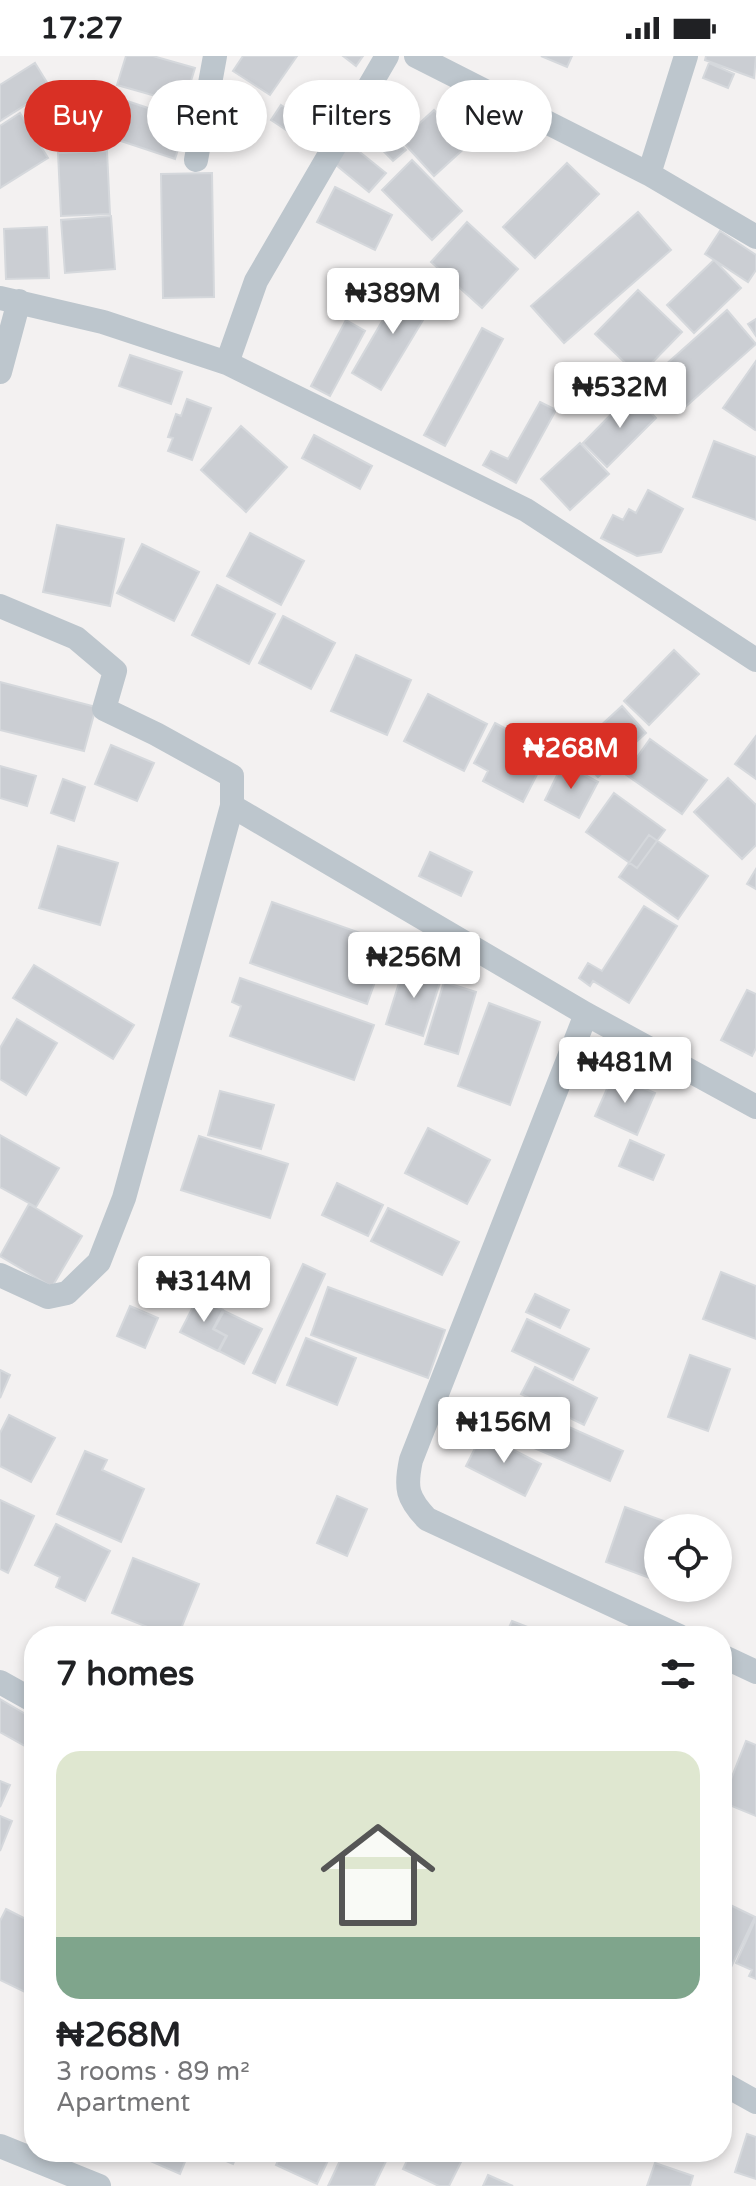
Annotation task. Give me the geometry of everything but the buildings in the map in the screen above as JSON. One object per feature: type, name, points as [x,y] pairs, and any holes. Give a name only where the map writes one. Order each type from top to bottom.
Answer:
[{"type":"street","points":[[196,160],[215,56]]},
{"type":"street","points":[[227,363],[256,281],[387,56]]},
{"type":"street","points":[[416,56],[649,174],[756,237]]},
{"type":"street","points":[[649,174],[686,56]]},
{"type":"street","points":[[0,372],[10,299],[103,322],[227,363],[526,510],[756,660]]},
{"type":"street","points":[[0,606],[76,638],[115,671],[104,709],[232,776],[232,806],[124,1198],[99,1262],[67,1293],[48,1297],[0,1275]]},
{"type":"street","points":[[232,806],[586,1014],[756,1107]]},
{"type":"street","points":[[586,1014],[411,1460],[407,1481],[411,1502],[427,1519],[657,1626]]},
{"type":"street","points":[[732,1661],[756,1672]]},
{"type":"street","points":[[0,1682],[24,1695]]},
{"type":"street","points":[[732,2089],[756,2102]]},
{"type":"street","points":[[0,2146],[24,2156]]},
{"type":"street","points":[[40,2162],[99,2186]]}]
